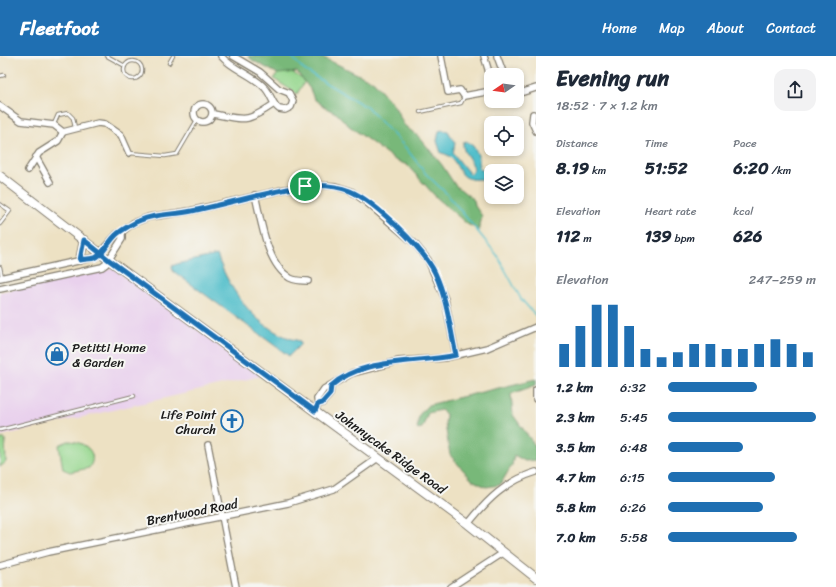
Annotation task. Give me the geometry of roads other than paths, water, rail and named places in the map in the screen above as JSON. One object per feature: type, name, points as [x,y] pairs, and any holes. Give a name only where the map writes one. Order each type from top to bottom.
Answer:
[{"type":"main road","name":"Johnnycake Ridge Road","points":[[0,176],[109,260],[316,407],[378,458],[468,524],[536,578]]},
{"type":"main road","points":[[80,260],[84,240]]},
{"type":"street","points":[[221,56],[232,66],[251,76],[263,86],[271,94],[274,104],[279,109],[288,109],[292,104],[293,98],[289,93],[275,86],[260,72],[233,56]]},
{"type":"street","points":[[441,56],[448,92],[460,90],[464,96],[484,92]]},
{"type":"street","points":[[484,56],[488,68]]},
{"type":"street","points":[[497,56],[501,68]]},
{"type":"street","points":[[524,92],[536,88]]},
{"type":"street","points":[[204,103],[210,106],[213,114],[208,121],[202,122],[197,120],[194,112],[198,105],[204,103]]},
{"type":"street","points":[[213,114],[240,119],[251,119],[274,104]]},
{"type":"street","points":[[0,106],[21,121],[54,125],[63,132]]},
{"type":"street","points":[[532,114],[532,122],[536,131]]},
{"type":"street","points":[[28,170],[36,157],[46,148],[58,141],[63,132],[98,123],[104,124],[121,135],[129,153]]},
{"type":"street","points":[[36,157],[50,182]]},
{"type":"street","points":[[1,278],[96,257],[117,234],[133,223],[149,217],[190,212],[255,195],[286,189],[326,185],[351,191],[365,201],[414,243],[428,260],[445,299],[456,355]]},
{"type":"street","points":[[255,195],[265,236],[275,260],[291,278],[308,281]]},
{"type":"street","points":[[0,289],[102,267],[109,260],[122,239],[122,232]]},
{"type":"street","points":[[316,407],[317,399],[324,389],[352,373],[382,365],[456,355],[495,346],[536,327]]},
{"type":"street","points":[[536,390],[536,399]]},
{"type":"street","points":[[208,444],[236,587]]},
{"type":"street","name":"Brentwood Road","points":[[0,565],[48,552],[288,503],[334,489],[378,458]]},
{"type":"street","points":[[468,524],[487,501],[508,484],[522,476],[536,472]]},
{"type":"street","points":[[451,587],[503,553]]},
{"type":"lane","points":[[107,56],[125,66]]},
{"type":"lane","points":[[169,63],[173,56]]},
{"type":"lane","points":[[129,62],[137,62],[141,66],[142,72],[139,77],[130,78],[125,75],[125,66],[129,62]]},
{"type":"lane","points":[[0,76],[4,75]]},
{"type":"lane","points":[[420,112],[461,103],[464,96]]},
{"type":"lane","points":[[54,125],[58,115],[68,113],[73,118],[75,129]]},
{"type":"lane","points":[[129,153],[165,156],[177,154],[197,120]]},
{"type":"lane","points":[[0,204],[10,211],[0,224]]},
{"type":"lane","points":[[0,267],[1,278]]},
{"type":"lane","points":[[0,430],[134,396]]},
{"type":"water","points":[[439,131],[448,131],[455,143],[453,153],[471,174],[474,169],[464,150],[463,143],[466,141],[473,146],[478,156],[479,168],[484,171],[484,181],[481,179],[466,177],[448,155],[441,153],[437,141]]},
{"type":"water","points":[[217,255],[230,283],[248,309],[259,320],[285,337],[300,341],[300,345],[289,356],[173,271],[172,266],[177,264]]},
{"type":"waterway","points":[[291,56],[304,70],[368,108],[405,147],[426,174],[447,194],[497,255],[521,299],[536,316]]},
{"type":"place","name":"Petitti Home & Garden","points":[[57,354]]},
{"type":"place","name":"Life Point Church","points":[[232,421]]}]
